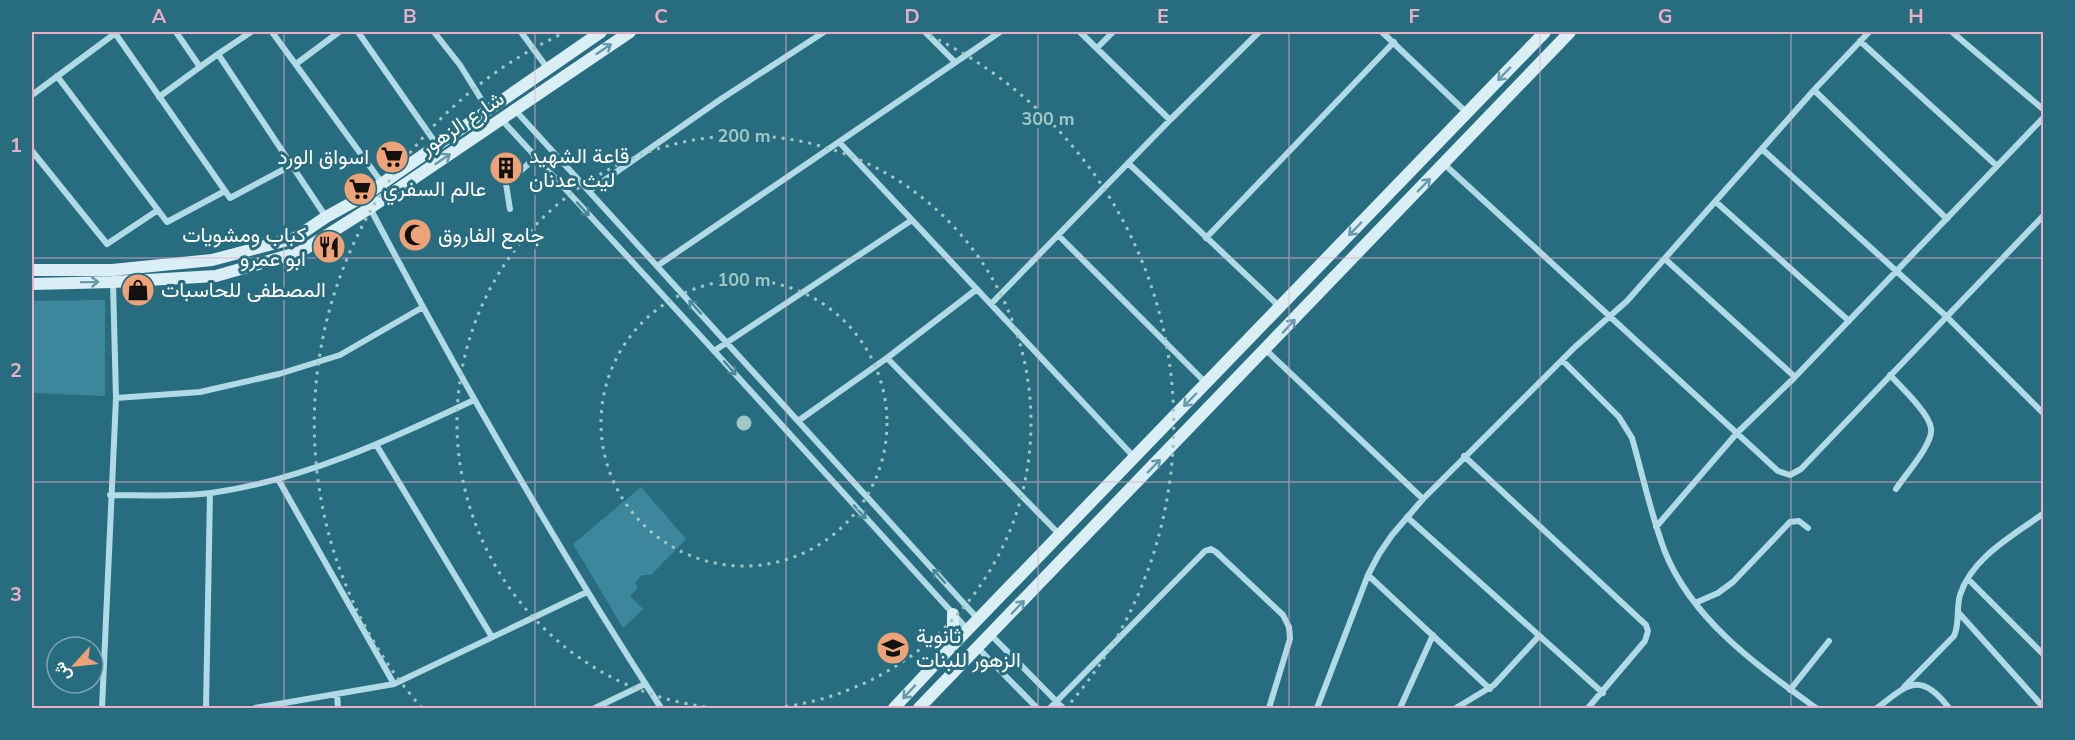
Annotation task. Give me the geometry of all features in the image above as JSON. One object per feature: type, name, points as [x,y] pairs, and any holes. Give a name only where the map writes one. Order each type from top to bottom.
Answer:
[{"type":"street","points":[[32,95],[116,32],[230,198],[292,165]]},
{"type":"street","points":[[176,32],[200,67]]},
{"type":"street","points":[[159,97],[251,32]]},
{"type":"street","points":[[272,32],[382,183]]},
{"type":"street","points":[[296,64],[339,32]]},
{"type":"street","points":[[358,32],[438,146]]},
{"type":"street","points":[[434,32],[460,65],[489,110]]},
{"type":"street","points":[[521,32],[548,69]]},
{"type":"street","name":"شارع الزهور","points":[[32,270],[112,270],[212,260],[295,238],[438,146],[601,32]]},
{"type":"street","name":"شارع الزهور","points":[[32,284],[216,276],[300,252],[370,208],[630,32]]},
{"type":"street","points":[[589,191],[721,99],[824,32]]},
{"type":"street","points":[[925,32],[955,62]]},
{"type":"street","points":[[657,266],[1000,32]]},
{"type":"street","points":[[1080,32],[1170,120]]},
{"type":"street","points":[[1097,48],[1113,32]]},
{"type":"street","points":[[991,304],[1259,32]]},
{"type":"street","points":[[1382,32],[1467,113]]},
{"type":"street","points":[[894,708],[1543,32]]},
{"type":"street","points":[[919,708],[1570,32]]},
{"type":"street","points":[[1317,708],[1368,575],[1379,554],[1407,517],[1464,456],[1562,360],[1628,301],[1814,90],[1869,32]]},
{"type":"street","points":[[1952,32],[2043,110]]},
{"type":"street","points":[[1860,41],[1997,166]]},
{"type":"street","points":[[1206,238],[1394,42]]},
{"type":"street","points":[[218,54],[326,217]]},
{"type":"street","points":[[57,76],[167,222],[225,191]]},
{"type":"street","points":[[1814,90],[1947,219]]},
{"type":"street","points":[[515,110],[979,619]]},
{"type":"street","points":[[1656,527],[1737,433],[1795,377],[2043,117]]},
{"type":"street","points":[[501,120],[968,630]]},
{"type":"street","points":[[840,142],[1135,458]]},
{"type":"street","points":[[1762,149],[1947,317],[2043,414]]},
{"type":"street","points":[[32,152],[107,244],[158,210]]},
{"type":"street","points":[[510,209],[506,184],[536,157]]},
{"type":"street","points":[[1128,163],[1280,307]]},
{"type":"street","points":[[1444,164],[1778,471],[1784,474],[1796,473],[2043,215]]},
{"type":"street","points":[[1716,202],[1849,321]]},
{"type":"street","points":[[370,208],[474,400],[587,592],[661,708]]},
{"type":"street","points":[[714,351],[912,220]]},
{"type":"street","points":[[1058,235],[1206,384]]},
{"type":"street","points":[[1665,259],[1795,377]]},
{"type":"street","points":[[212,260],[216,276]]},
{"type":"street","points":[[1308,278],[1317,281],[1321,291]]},
{"type":"street","points":[[102,708],[116,398],[113,282]]},
{"type":"street","points":[[798,421],[887,358],[977,289]]},
{"type":"street","points":[[116,398],[200,392],[279,374],[340,355],[423,307]]},
{"type":"street","points":[[1266,350],[1423,499]]},
{"type":"street","points":[[887,358],[1060,535]]},
{"type":"street","points":[[1562,360],[1619,417],[1626,427],[1666,554],[1695,603],[1716,627],[1790,690],[1816,708]]},
{"type":"street","points":[[1890,375],[1929,421],[1931,434],[1930,440],[1896,489]]},
{"type":"street","points":[[110,495],[210,494],[278,478],[377,446],[474,400]]},
{"type":"street","points":[[377,446],[492,637]]},
{"type":"street","points":[[1464,456],[1646,625],[1645,641],[1588,708]]},
{"type":"street","points":[[278,478],[394,684]]},
{"type":"street","points":[[206,708],[210,494]]},
{"type":"street","points":[[1877,708],[1904,687],[1954,636],[1958,629],[1960,594],[1982,560],[2043,513]]},
{"type":"street","points":[[1407,517],[1603,693]]},
{"type":"street","points":[[1695,603],[1733,582],[1790,522],[1799,521],[1808,528]]},
{"type":"street","points":[[1050,708],[1205,551],[1211,549],[1283,615],[1288,623],[1290,639],[1269,708]]},
{"type":"street","points":[[1368,575],[1490,689]]},
{"type":"street","points":[[1968,579],[2043,655]]},
{"type":"street","points":[[255,708],[295,705],[337,694],[394,684],[587,592]]},
{"type":"street","points":[[1958,612],[2043,708]]},
{"type":"street","points":[[953,614],[953,645]]},
{"type":"street","points":[[991,635],[1063,708]]},
{"type":"street","points":[[1400,708],[1433,635]]},
{"type":"street","points":[[1456,708],[1490,689],[1539,636]]},
{"type":"street","points":[[1790,690],[1829,641]]},
{"type":"street","points":[[978,648],[1037,708]]},
{"type":"street","points":[[595,708],[645,684]]},
{"type":"street","points":[[1904,687],[1913,684],[1922,686],[1938,696],[1949,708]]},
{"type":"street","points":[[337,694],[338,708]]},
{"type":"shaded area","points":[[105,300],[105,396],[32,393],[32,301]]},
{"type":"shaded area","points":[[641,487],[686,539],[651,575],[642,575],[635,583],[638,588],[630,596],[643,609],[623,628],[573,544]]},
{"type":"place","name":"اسواق الورد","points":[[392,157]]},
{"type":"place","name":"قاعة الشهيد ليث عدنان","points":[[506,168]]},
{"type":"place","name":"عالم السفري","points":[[360,189]]},
{"type":"place","name":"جامع الفاروق","points":[[415,235]]},
{"type":"place","name":"كباب ومشويات ابو عمرو","points":[[329,247]]},
{"type":"place","name":"المصطفى للحاسبات","points":[[138,290]]},
{"type":"place","name":"ثانوية الزهور للبنات","points":[[893,648]]}]
